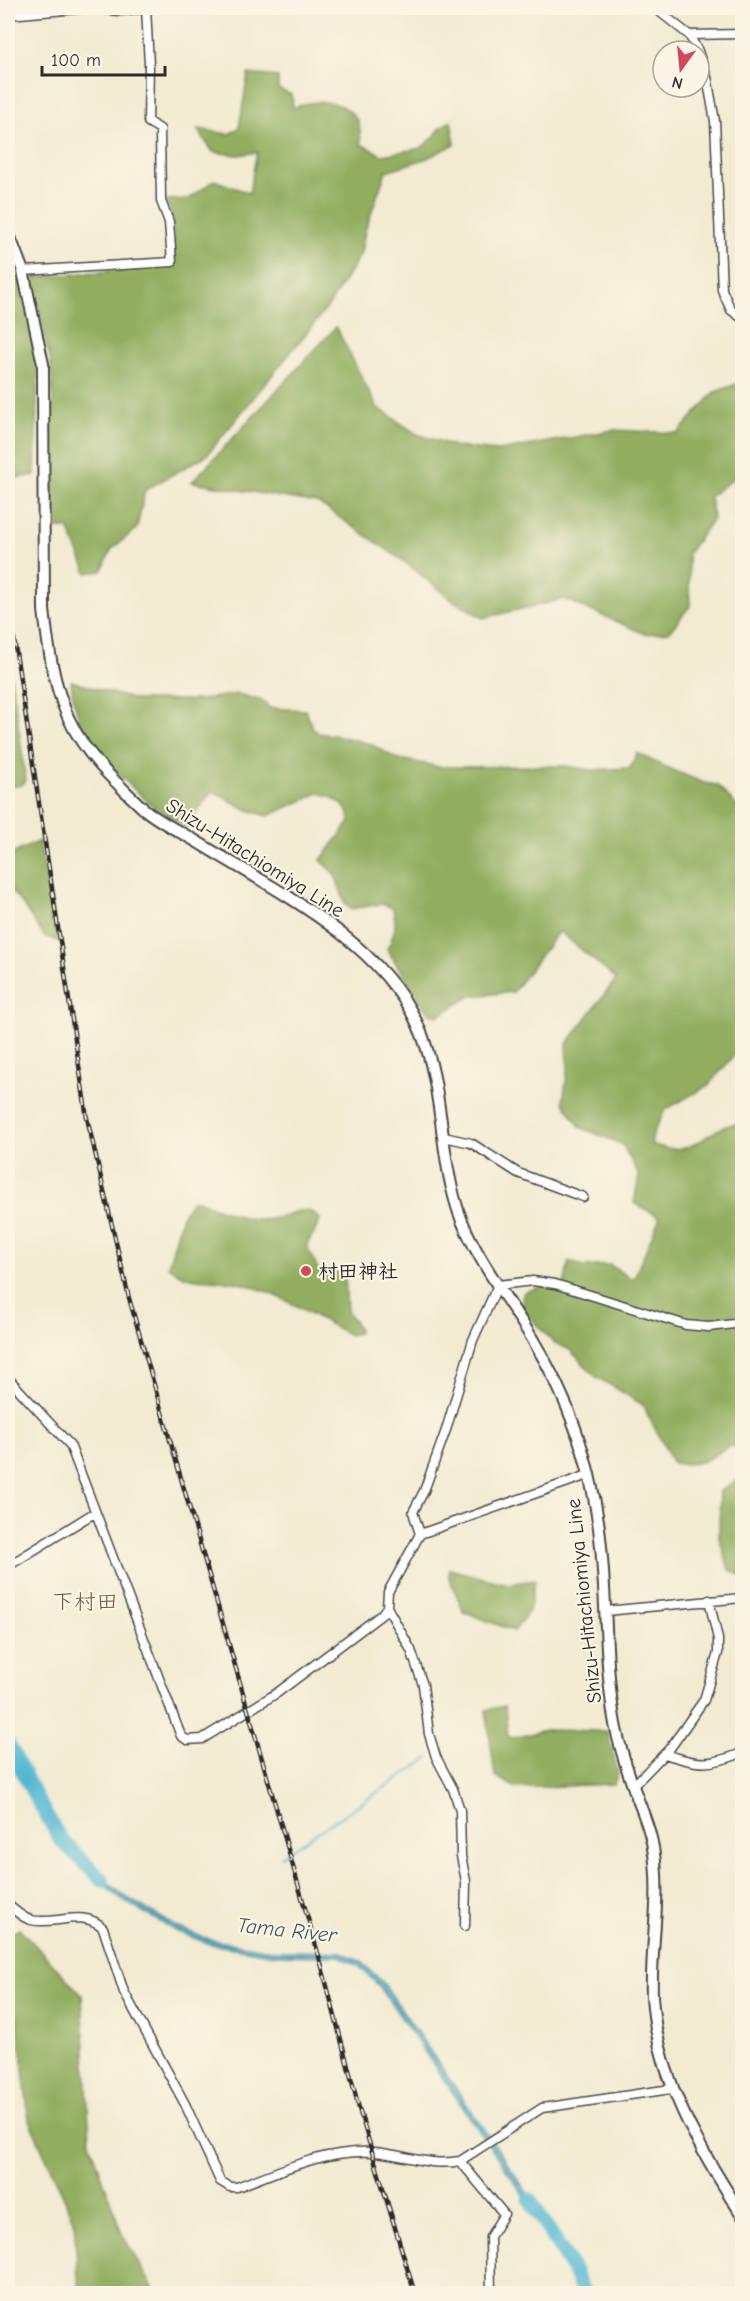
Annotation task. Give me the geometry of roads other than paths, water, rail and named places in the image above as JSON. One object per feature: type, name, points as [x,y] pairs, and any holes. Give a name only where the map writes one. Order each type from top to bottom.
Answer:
[{"type":"main road","name":"Shizu-Hitachiomiya Line","points":[[8,232],[23,271],[44,364],[44,610],[49,650],[57,686],[69,721],[99,766],[146,811],[314,913],[378,968],[401,994],[418,1025],[430,1063],[450,1178],[463,1222],[478,1257],[498,1285],[552,1373],[568,1407],[583,1449],[598,1520],[614,1720],[653,1847],[656,1874],[652,1995],[659,2041],[671,2089],[696,2141],[742,2215]]},
{"type":"street","points":[[8,15],[89,8],[119,11],[146,8],[149,65],[147,114],[148,122],[160,129],[161,201],[169,222],[172,262],[23,271]]},
{"type":"street","points":[[655,8],[691,39]]},
{"type":"street","points":[[689,35],[742,34]]},
{"type":"street","points":[[711,99],[715,121],[722,290],[731,310],[742,318]]},
{"type":"street","points":[[444,1137],[471,1143],[518,1173],[584,1197]]},
{"type":"street","points":[[420,1534],[413,1512],[424,1491],[446,1430],[473,1340],[498,1285],[533,1281],[555,1284],[686,1325],[709,1327],[742,1323]]},
{"type":"street","points":[[8,1377],[70,1445],[94,1513],[181,1736],[187,1740],[202,1739],[277,1694],[381,1615],[387,1607]]},
{"type":"street","points":[[465,1926],[466,1881],[461,1856],[460,1810],[453,1789],[436,1757],[429,1734],[423,1684],[411,1650],[387,1607],[388,1592],[420,1534],[588,1474]]},
{"type":"street","points":[[8,1566],[94,1513]]},
{"type":"street","points":[[606,1611],[742,1598]]},
{"type":"street","points":[[633,1786],[665,1754],[704,1700],[715,1663],[718,1639],[709,1600]]},
{"type":"street","points":[[665,1754],[705,1764],[742,1753]]},
{"type":"street","points":[[8,1905],[26,1919],[34,1921],[86,1918],[96,1921],[103,1928],[124,1992],[185,2104],[220,2181],[230,2187],[237,2187],[302,2162],[332,2155],[372,2151],[445,2164],[464,2158],[542,2108],[671,2089]]},
{"type":"street","points":[[464,2158],[504,2214],[490,2237],[491,2294]]},
{"type":"water","points":[[90,1867],[124,1896],[179,1928],[211,1940],[277,1951],[341,1952],[362,1962],[384,1984],[542,2214],[538,2216],[380,1987],[359,1966],[340,1956],[276,1955],[210,1944],[178,1932],[122,1900],[87,1870]]},
{"type":"waterway","name":"Tama River","points":[[8,1744],[61,1840],[102,1880]]},
{"type":"waterway","points":[[280,1857],[429,1758]]},
{"type":"waterway","name":"Tama River","points":[[530,2200],[573,2270],[584,2294]]},
{"type":"railway","points":[[8,600],[87,1118],[129,1298],[322,1967],[360,2112],[415,2294]]},
{"type":"place","name":"村田神社","points":[[306,1271]]},
{"type":"district","name":"下村田","points":[[85,1602]]}]
